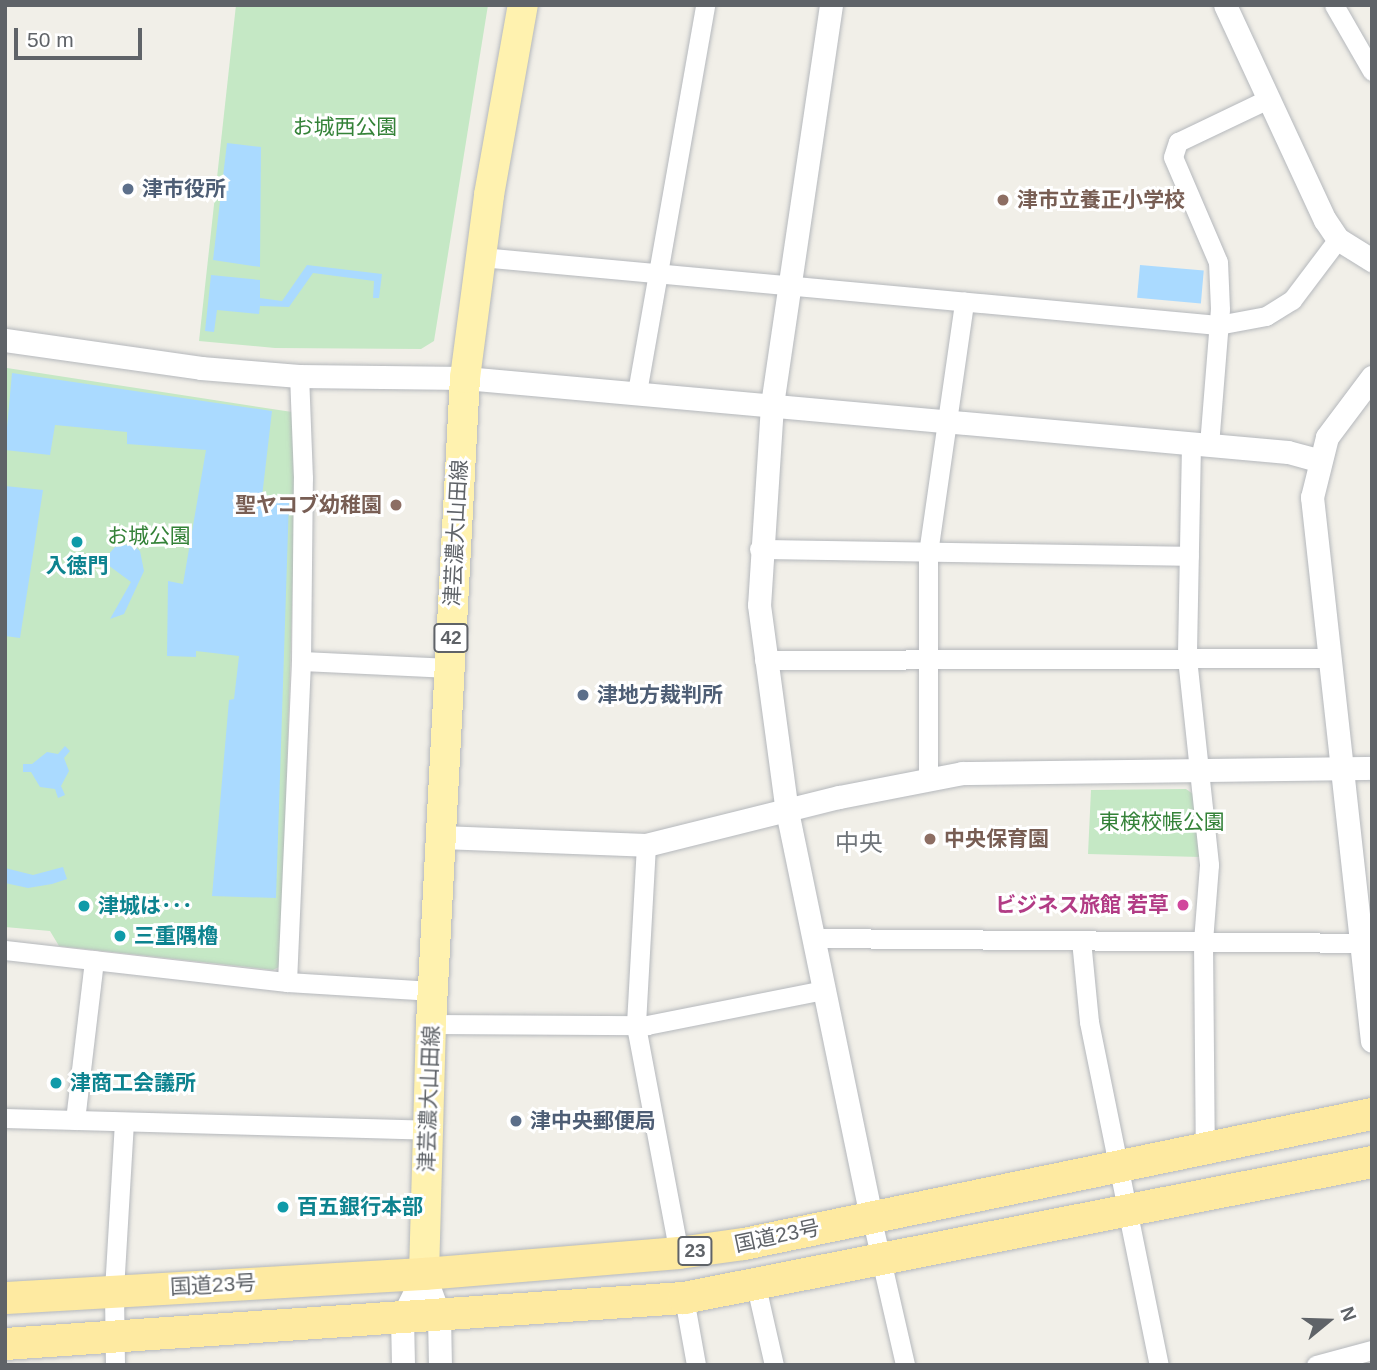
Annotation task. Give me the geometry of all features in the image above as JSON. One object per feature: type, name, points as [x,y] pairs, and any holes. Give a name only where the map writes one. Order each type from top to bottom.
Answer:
[{"type":"highway","name":"国道23号","points":[[5,1298],[424,1274],[679,1253],[1205,1150],[1372,1114]]},
{"type":"highway","name":"国道23号","points":[[5,1344],[115,1350],[402,1318],[684,1298],[756,1286],[881,1258],[1372,1162]]},
{"type":"main road","name":"津芸濃大山田線","points":[[424,1274],[431,1024],[465,378],[481,257],[523,5]]},
{"type":"street","points":[[637,392],[705,5]]},
{"type":"street","points":[[831,5],[772,405],[773,438],[759,549],[764,660],[787,811],[871,1216],[905,1365]]},
{"type":"street","points":[[1225,5],[1268,99],[1338,239],[1372,260]]},
{"type":"street","points":[[1334,5],[1372,71]]},
{"type":"street","points":[[1205,1150],[1203,941],[1209,864],[1187,658],[1189,556],[1200,444],[1218,324],[1218,262],[1172,157],[1178,142],[1268,99]]},
{"type":"street","points":[[481,257],[1218,324],[1265,316],[1292,300],[1338,239]]},
{"type":"street","points":[[928,778],[928,553],[964,302]]},
{"type":"street","points":[[5,340],[201,368],[299,376],[465,378],[637,392],[947,423],[1288,452],[1318,460]]},
{"type":"street","points":[[288,982],[301,661],[303,478],[299,376]]},
{"type":"street","points":[[1372,377],[1337,419],[1318,460],[1312,497],[1342,768],[1367,943],[1372,1041]]},
{"type":"street","points":[[759,549],[1189,556]]},
{"type":"street","points":[[764,660],[1329,658]]},
{"type":"street","points":[[301,661],[451,668]]},
{"type":"street","points":[[440,837],[646,845],[928,778],[978,772],[1372,768]]},
{"type":"street","points":[[646,845],[636,1026],[679,1253]]},
{"type":"street","points":[[813,938],[1367,943]]},
{"type":"street","points":[[1080,940],[1089,1022],[1159,1365]]},
{"type":"street","points":[[5,950],[288,982],[433,991]]},
{"type":"street","points":[[75,1120],[94,960]]},
{"type":"street","points":[[431,1024],[636,1026],[824,990]]},
{"type":"street","points":[[5,1118],[124,1124],[428,1130]]},
{"type":"street","points":[[115,1350],[114,1290],[124,1124]]},
{"type":"street","points":[[424,1274],[439,1315],[440,1365]]},
{"type":"street","points":[[403,1365],[402,1318],[424,1274]]},
{"type":"street","points":[[756,1286],[774,1365]]},
{"type":"street","points":[[684,1298],[696,1365]]},
{"type":"street","points":[[1316,1365],[1372,1350]]},
{"type":"green space","name":"お城西公園","points":[[236,5],[488,5],[434,341],[421,349],[275,348],[199,341]]},
{"type":"green space","name":"お城公園","points":[[7,368],[292,412],[295,510],[281,966],[273,970],[59,946],[50,931],[5,927]]},
{"type":"green space","name":"東検校帳公園","points":[[1186,789],[1193,794],[1200,857],[1088,854],[1091,790]]},
{"type":"water","points":[[227,143],[261,147],[260,267],[213,260]]},
{"type":"water","points":[[307,265],[382,274],[379,298],[373,298],[374,281],[313,273],[289,307],[260,306],[259,314],[217,310],[214,332],[205,331],[211,275],[260,280],[260,298],[282,301]]},
{"type":"water","points":[[1140,265],[1204,271],[1201,303],[1137,298]]},
{"type":"water","points":[[12,373],[272,411],[262,497],[289,501],[276,898],[212,896],[229,700],[234,699],[239,656],[196,651],[196,657],[167,656],[168,581],[183,584],[206,450],[127,444],[127,432],[55,425],[50,455],[5,450]]},
{"type":"water","points":[[5,486],[43,490],[20,638],[5,636]]},
{"type":"water","points":[[131,544],[140,551],[144,571],[124,614],[110,619],[131,582],[108,565],[107,556],[115,547]]},
{"type":"water","points":[[65,746],[70,751],[64,758],[69,771],[61,786],[65,795],[58,798],[55,789],[40,787],[31,772],[23,772],[23,764],[32,764],[47,752],[58,754]]},
{"type":"water","points":[[63,867],[67,879],[52,884],[28,888],[5,883],[5,868],[33,875]]},
{"type":"place","name":"津市役所","points":[[128,189]]},
{"type":"place","name":"津市立養正小学校","points":[[1003,200]]},
{"type":"place","name":"聖ヤコブ幼稚園","points":[[396,505]]},
{"type":"place","name":"入徳門","points":[[77,542]]},
{"type":"place","name":"津地方裁判所","points":[[583,695]]},
{"type":"place","name":"中央保育園","points":[[930,839]]},
{"type":"place","name":"ビジネス旅館 若草","points":[[1183,905]]},
{"type":"place","name":"津城は･･･","points":[[84,906]]},
{"type":"place","name":"三重隅櫓","points":[[120,936]]},
{"type":"place","name":"津商工会議所","points":[[56,1083]]},
{"type":"place","name":"津中央郵便局","points":[[516,1121]]},
{"type":"place","name":"百五銀行本部","points":[[283,1207]]},
{"type":"district","name":"中央","points":[[859,843]]}]
